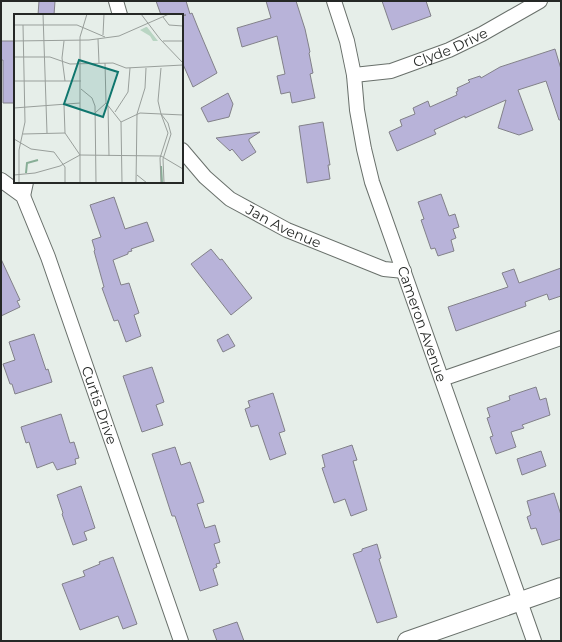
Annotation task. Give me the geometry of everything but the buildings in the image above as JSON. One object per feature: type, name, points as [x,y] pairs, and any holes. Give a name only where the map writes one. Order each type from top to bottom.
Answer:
[{"type":"street","name":"Cameron Avenue","points":[[334,1],[347,41],[354,75],[357,110],[372,182],[534,641]]},
{"type":"street","name":"Clyde Drive","points":[[354,75],[391,71],[449,50],[482,34],[540,1]]},
{"type":"street","name":"Jan Avenue","points":[[183,151],[205,177],[230,199],[287,230],[384,269],[404,271]]},
{"type":"street","points":[[1,180],[23,196],[26,183]]},
{"type":"street","name":"Curtis Drive","points":[[23,196],[48,257],[181,641]]},
{"type":"street","points":[[442,379],[561,338]]},
{"type":"street","points":[[407,641],[561,587]]}]
